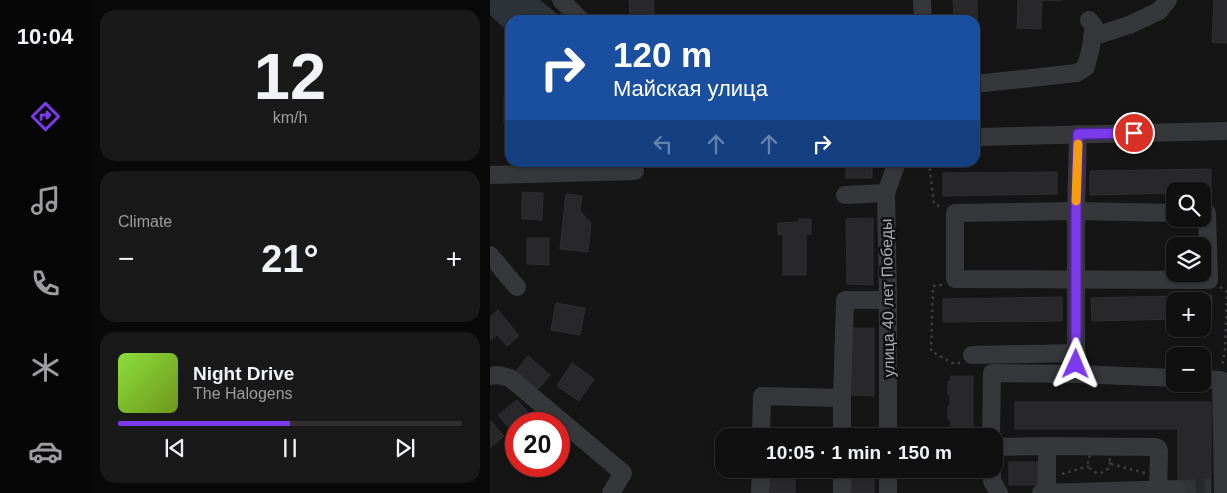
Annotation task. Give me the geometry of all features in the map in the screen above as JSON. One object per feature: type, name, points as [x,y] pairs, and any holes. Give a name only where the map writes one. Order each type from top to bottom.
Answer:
[{"type":"street","points":[[561,0],[575,15]]},
{"type":"street","points":[[1092,37],[1129,25],[1158,11],[1168,0]]},
{"type":"street","points":[[980,83],[1077,73],[1086,67],[1094,26],[1089,20]]},
{"type":"street","points":[[980,136],[1227,130]]},
{"type":"street","points":[[1076,374],[1078,134]]},
{"type":"street","name":"улица 40 лет Победы","points":[[888,428],[886,192],[895,167]]},
{"type":"street","points":[[490,175],[635,171]]},
{"type":"street","points":[[845,195],[886,192]]},
{"type":"street","points":[[1166,212],[955,213],[955,279],[1166,280]]},
{"type":"street","points":[[490,255],[517,287]]},
{"type":"street","points":[[842,428],[845,300],[888,300]]},
{"type":"street","points":[[972,355],[1077,353]]},
{"type":"street","points":[[991,428],[992,373],[1166,378]]},
{"type":"street","points":[[490,376],[498,375],[510,378],[623,473],[611,493]]},
{"type":"street","points":[[1211,380],[1220,380],[1219,490]]},
{"type":"street","points":[[761,428],[762,396],[842,398]]},
{"type":"street","points":[[1047,446],[1046,489],[1159,487],[1178,489]]},
{"type":"street","points":[[1003,447],[1155,447],[1159,451],[1159,487]]},
{"type":"street","points":[[760,493],[761,478]]},
{"type":"street","points":[[842,478],[842,493]]},
{"type":"street","points":[[888,478],[888,493]]},
{"type":"street","points":[[992,478],[999,493]]},
{"type":"path","points":[[930,167],[934,204],[955,213]]},
{"type":"path","points":[[955,279],[945,285],[934,286],[931,351],[952,363],[961,363],[972,355]]},
{"type":"path","points":[[1211,281],[1227,292],[1224,350],[1220,380]]},
{"type":"path","points":[[1110,464],[1159,487]]},
{"type":"path","points":[[1046,489],[1089,466]]},
{"type":"shaded area","points":[[490,0],[540,0],[559,15],[505,15],[505,28],[490,15]]},
{"type":"building","points":[[629,0],[654,0],[654,15],[630,15]]},
{"type":"building","points":[[953,0],[977,0],[977,15],[954,15]]},
{"type":"building","points":[[1018,0],[1042,0],[1041,29],[1017,28]]},
{"type":"building","points":[[1214,0],[1227,0],[1227,43],[1212,42]]},
{"type":"building","points":[[504,96],[505,96],[505,125]]},
{"type":"building","points":[[846,167],[872,167],[872,178],[846,178]]},
{"type":"building","points":[[1211,169],[1211,182],[1166,182],[1166,193],[1090,195],[1090,171]]},
{"type":"building","points":[[1057,172],[1057,194],[943,196],[943,173]]},
{"type":"building","points":[[522,192],[543,193],[542,220],[522,219]]},
{"type":"building","points":[[566,194],[582,196],[580,211],[591,223],[588,252],[560,249]]},
{"type":"building","points":[[873,218],[873,285],[847,284],[846,219]]},
{"type":"building","points":[[799,219],[811,219],[811,234],[806,234],[806,275],[783,275],[783,235],[778,235],[778,223],[799,222]]},
{"type":"building","points":[[527,238],[549,238],[549,265],[527,264]]},
{"type":"building","points":[[1212,295],[1212,319],[1211,319]]},
{"type":"building","points":[[1166,296],[1166,319],[1092,321],[1091,298]]},
{"type":"building","points":[[1062,297],[1062,321],[943,322],[943,299]]},
{"type":"building","points":[[556,303],[585,308],[580,335],[551,330]]},
{"type":"building","points":[[498,310],[519,336],[507,346],[497,335],[490,341],[490,317]]},
{"type":"building","points":[[848,328],[874,328],[874,396],[848,395]]},
{"type":"building","points":[[528,356],[550,375],[538,389],[516,371]]},
{"type":"building","points":[[572,363],[594,379],[579,401],[557,386]]},
{"type":"building","points":[[951,376],[973,376],[973,428],[951,428],[951,420],[948,419],[950,395],[948,395],[948,381],[950,382]]},
{"type":"building","points":[[517,400],[527,412],[505,412],[505,424],[498,415]]},
{"type":"building","points":[[1015,402],[1211,402],[1211,493],[1178,493],[1178,429],[1015,429]]},
{"type":"building","points":[[490,420],[504,436],[490,448]]},
{"type":"building","points":[[1009,462],[1038,462],[1038,485],[1009,485]]},
{"type":"building","points":[[769,478],[795,478],[795,493],[770,493]]},
{"type":"building","points":[[850,478],[874,478],[874,493],[850,493]]},
{"type":"tunnel","points":[[1178,489],[1211,488]]},
{"type":"slow traffic","points":[[1076,201],[1078,144]]},
{"type":"route","points":[[1076,364],[1078,134],[1134,133]]}]
